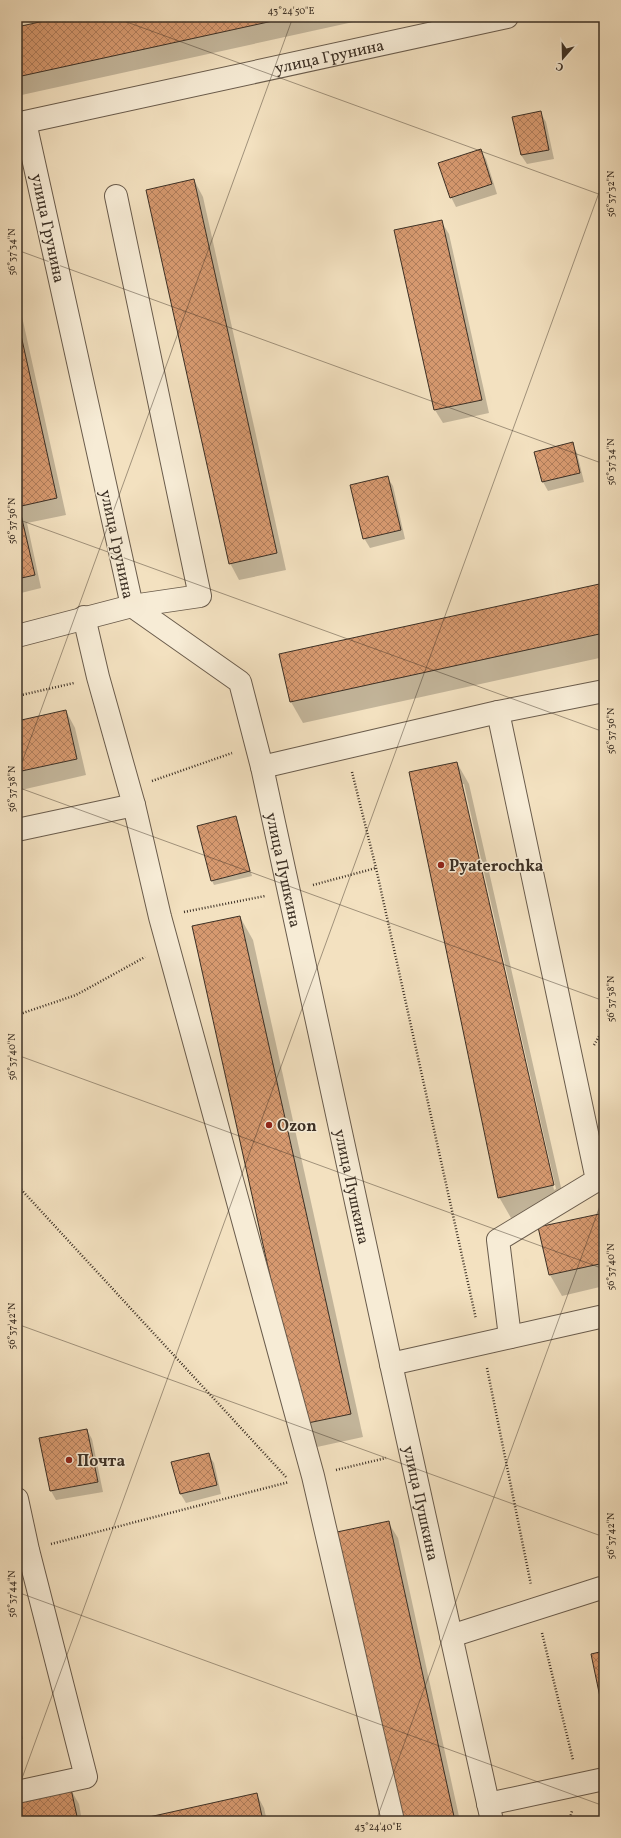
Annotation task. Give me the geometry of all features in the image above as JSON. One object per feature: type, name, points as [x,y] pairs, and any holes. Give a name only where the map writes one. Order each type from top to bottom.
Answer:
[{"type":"street","name":"улица Грунина","points":[[17,636],[84,617],[132,606],[25,122],[507,17]]},
{"type":"street","points":[[116,196],[200,596],[132,606]]},
{"type":"street","name":"улица Пушкина","points":[[132,606],[240,682],[262,767],[490,1813]]},
{"type":"street","points":[[84,617],[98,677],[131,797],[160,917],[313,1476],[393,1821]]},
{"type":"street","points":[[262,767],[498,712],[604,690]]},
{"type":"street","points":[[498,712],[597,1180],[498,1240],[510,1337]]},
{"type":"street","points":[[17,830],[131,797]]},
{"type":"street","points":[[391,1364],[604,1316]]},
{"type":"street","points":[[17,1498],[28,1550],[86,1778],[17,1792]]},
{"type":"street","points":[[451,1636],[601,1588]]},
{"type":"street","points":[[490,1813],[579,1784],[604,1779]]},
{"type":"path","points":[[17,696],[98,677]]},
{"type":"path","points":[[131,797],[256,744]]},
{"type":"path","points":[[346,748],[378,876],[482,1344],[536,1609],[579,1784],[569,1821]]},
{"type":"path","points":[[17,1185],[290,1482],[28,1550]]},
{"type":"path","points":[[313,1476],[388,1457]]},
{"type":"building","points":[[62,17],[291,17],[17,77],[17,27]]},
{"type":"building","points":[[541,111],[549,150],[521,155],[512,117]]},
{"type":"building","points":[[481,149],[492,184],[450,198],[438,163]]},
{"type":"building","points":[[194,179],[277,553],[229,564],[146,190]]},
{"type":"building","points":[[442,220],[482,400],[434,410],[394,230]]},
{"type":"building","points":[[17,317],[57,498],[17,507]]},
{"type":"building","points":[[573,442],[580,473],[542,482],[534,452]]},
{"type":"building","points":[[388,476],[401,530],[363,539],[350,485]]},
{"type":"building","points":[[19,506],[35,575],[17,579],[17,507]]},
{"type":"building","points":[[604,583],[604,633],[290,702],[279,654]]},
{"type":"building","points":[[66,710],[77,759],[17,772],[17,721]]},
{"type":"building","points":[[457,762],[554,1185],[498,1198],[409,772]]},
{"type":"building","points":[[236,816],[250,871],[211,881],[197,826]]},
{"type":"building","points":[[240,916],[351,1414],[303,1424],[192,926]]},
{"type":"building","points":[[604,1213],[604,1263],[549,1275],[538,1227]]},
{"type":"building","name":"Почта","points":[[87,1429],[98,1482],[50,1491],[39,1438]]},
{"type":"building","points":[[209,1453],[217,1485],[180,1494],[171,1462]]},
{"type":"building","points":[[389,1521],[455,1821],[401,1821],[337,1532]]},
{"type":"building","points":[[604,1651],[604,1701],[601,1702],[591,1654]]},
{"type":"building","points":[[71,1789],[78,1821],[17,1821],[17,1801]]},
{"type":"building","points":[[257,1793],[263,1821],[131,1821]]},
{"type":"place","name":"Pyaterochka","points":[[441,865]]},
{"type":"place","name":"Ozon","points":[[269,1125]]},
{"type":"place","name":"Почта","points":[[69,1460]]}]
